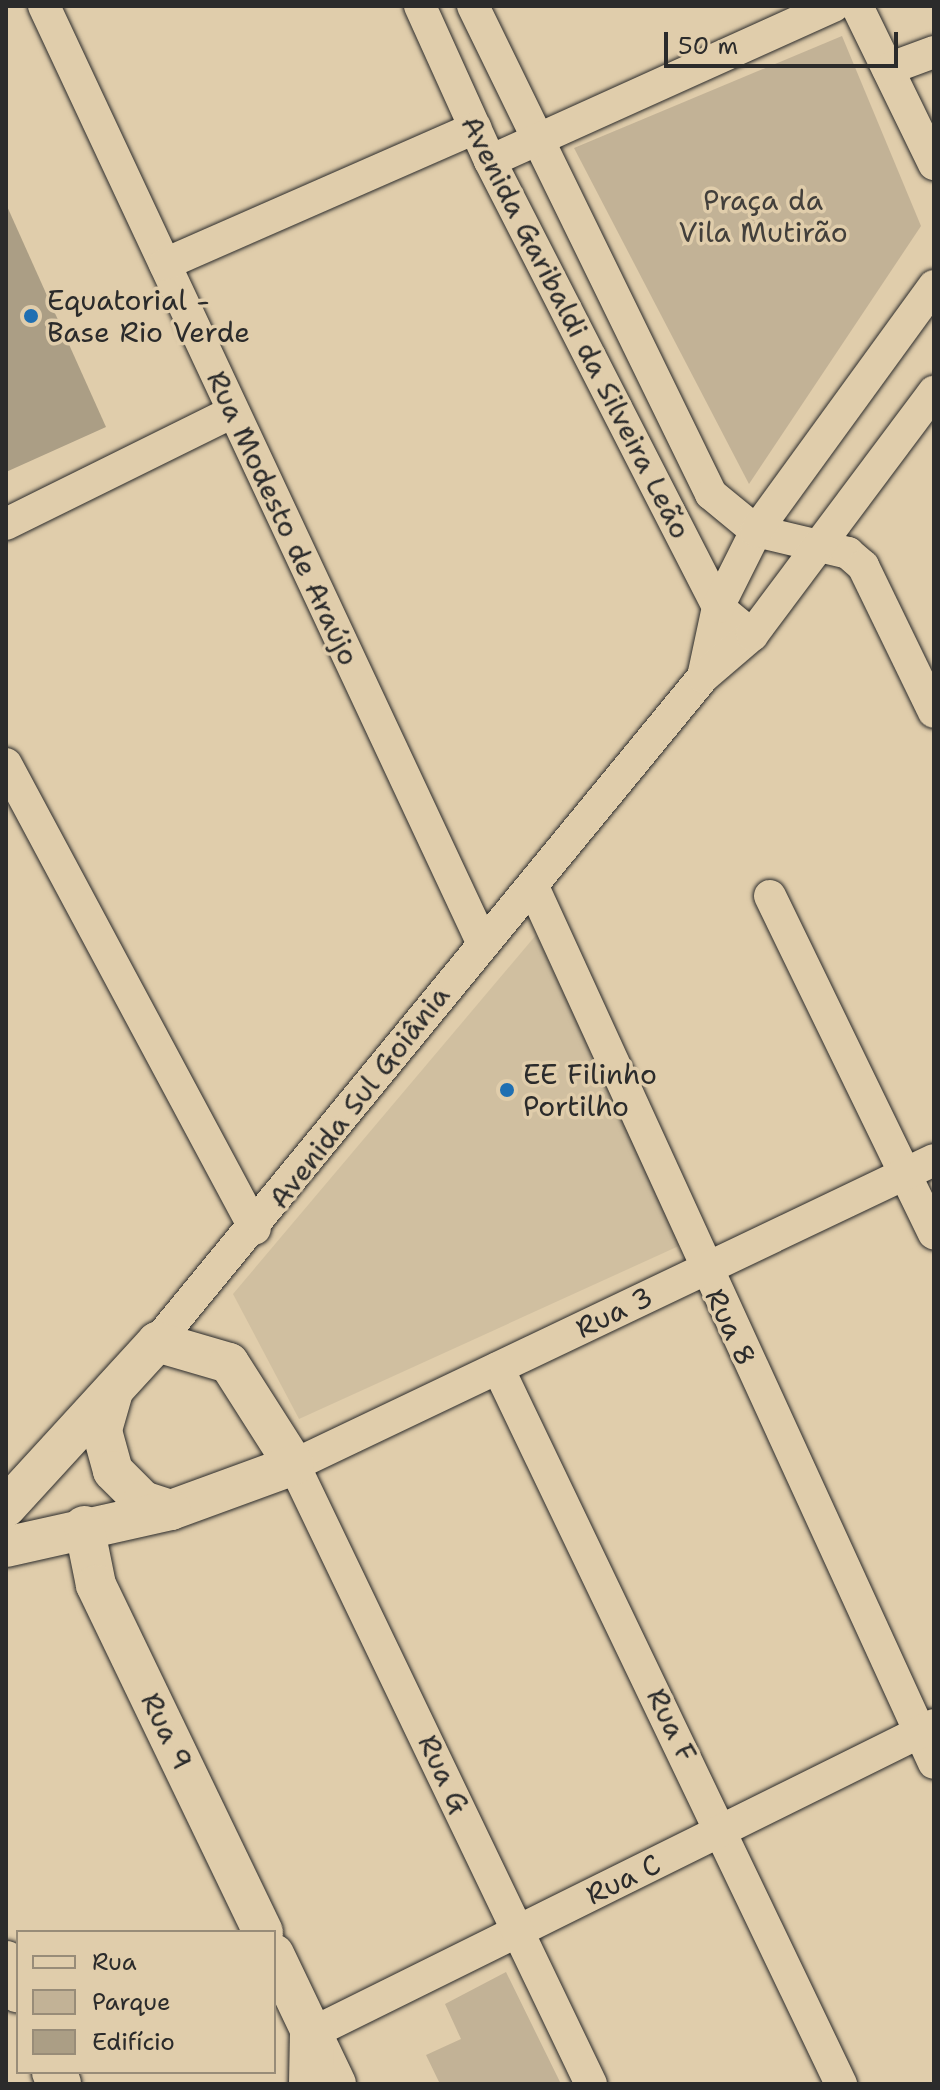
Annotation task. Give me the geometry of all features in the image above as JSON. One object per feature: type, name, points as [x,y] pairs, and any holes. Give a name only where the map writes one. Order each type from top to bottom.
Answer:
[{"type":"highway","points":[[6,1963],[16,1986]]},
{"type":"highway","points":[[311,2084],[312,2033]]},
{"type":"main road","name":"Avenida Sul Goiânia","points":[[12,1491],[112,1395],[157,1342]]},
{"type":"main road","points":[[6,1547],[84,1526],[171,1510],[294,1465],[229,1363],[157,1342]]},
{"type":"main road","points":[[112,1395],[102,1431],[113,1471],[143,1501],[171,1510]]},
{"type":"main road","name":"Rua 9","points":[[84,1526],[96,1585],[262,1930]]},
{"type":"main road","points":[[276,1958],[336,2084]]},
{"type":"street","name":"Rua Modesto de Araújo","points":[[44,6],[482,942]]},
{"type":"street","name":"Avenida Garibaldi da Silveira Leão","points":[[420,6],[490,161],[718,607],[752,635]]},
{"type":"street","name":"Avenida Garibaldi da Silveira Leão","points":[[473,6],[534,138],[711,494],[756,531]]},
{"type":"street","points":[[490,161],[534,138],[834,6]]},
{"type":"street","points":[[857,6],[934,164]]},
{"type":"street","points":[[888,69],[934,52]]},
{"type":"street","points":[[165,264],[475,128]]},
{"type":"street","name":"Avenida Sul Goiânia","points":[[703,677],[718,607],[756,531],[934,286]]},
{"type":"street","name":"Avenida Sul Goiânia","points":[[157,1342],[255,1229],[482,942],[534,889],[703,677],[752,635],[825,546],[934,392]]},
{"type":"street","points":[[6,524],[233,412]]},
{"type":"street","points":[[756,531],[825,546],[863,566],[934,712]]},
{"type":"street","points":[[6,764],[255,1229]]},
{"type":"street","name":"Rua 8","points":[[534,889],[705,1269],[926,1729],[934,1763]]},
{"type":"street","points":[[770,896],[920,1166],[934,1233]]},
{"type":"street","name":"Rua 3","points":[[294,1465],[920,1166]]},
{"type":"street","name":"Rua F","points":[[498,1368],[723,1829],[841,2084]]},
{"type":"street","name":"Rua G","points":[[294,1465],[591,2084]]},
{"type":"street","name":"Rua C","points":[[312,2033],[926,1729]]},
{"type":"shaded area","name":"EE Filinho Portilho","points":[[536,935],[681,1245],[299,1419],[233,1294]]},
{"type":"green space","name":"Praça da Vila Mutirão","points":[[842,36],[921,226],[749,484],[574,148]]},
{"type":"green space","points":[[506,1972],[561,2084],[440,2084],[426,2055],[461,2039],[445,2004]]},
{"type":"building","name":"Equatorial - Base Rio Verde","points":[[6,204],[106,427],[6,472]]},
{"type":"place","name":"Equatorial - Base Rio Verde","points":[[31,316]]},
{"type":"place","name":"EE Filinho Portilho","points":[[507,1090]]}]
